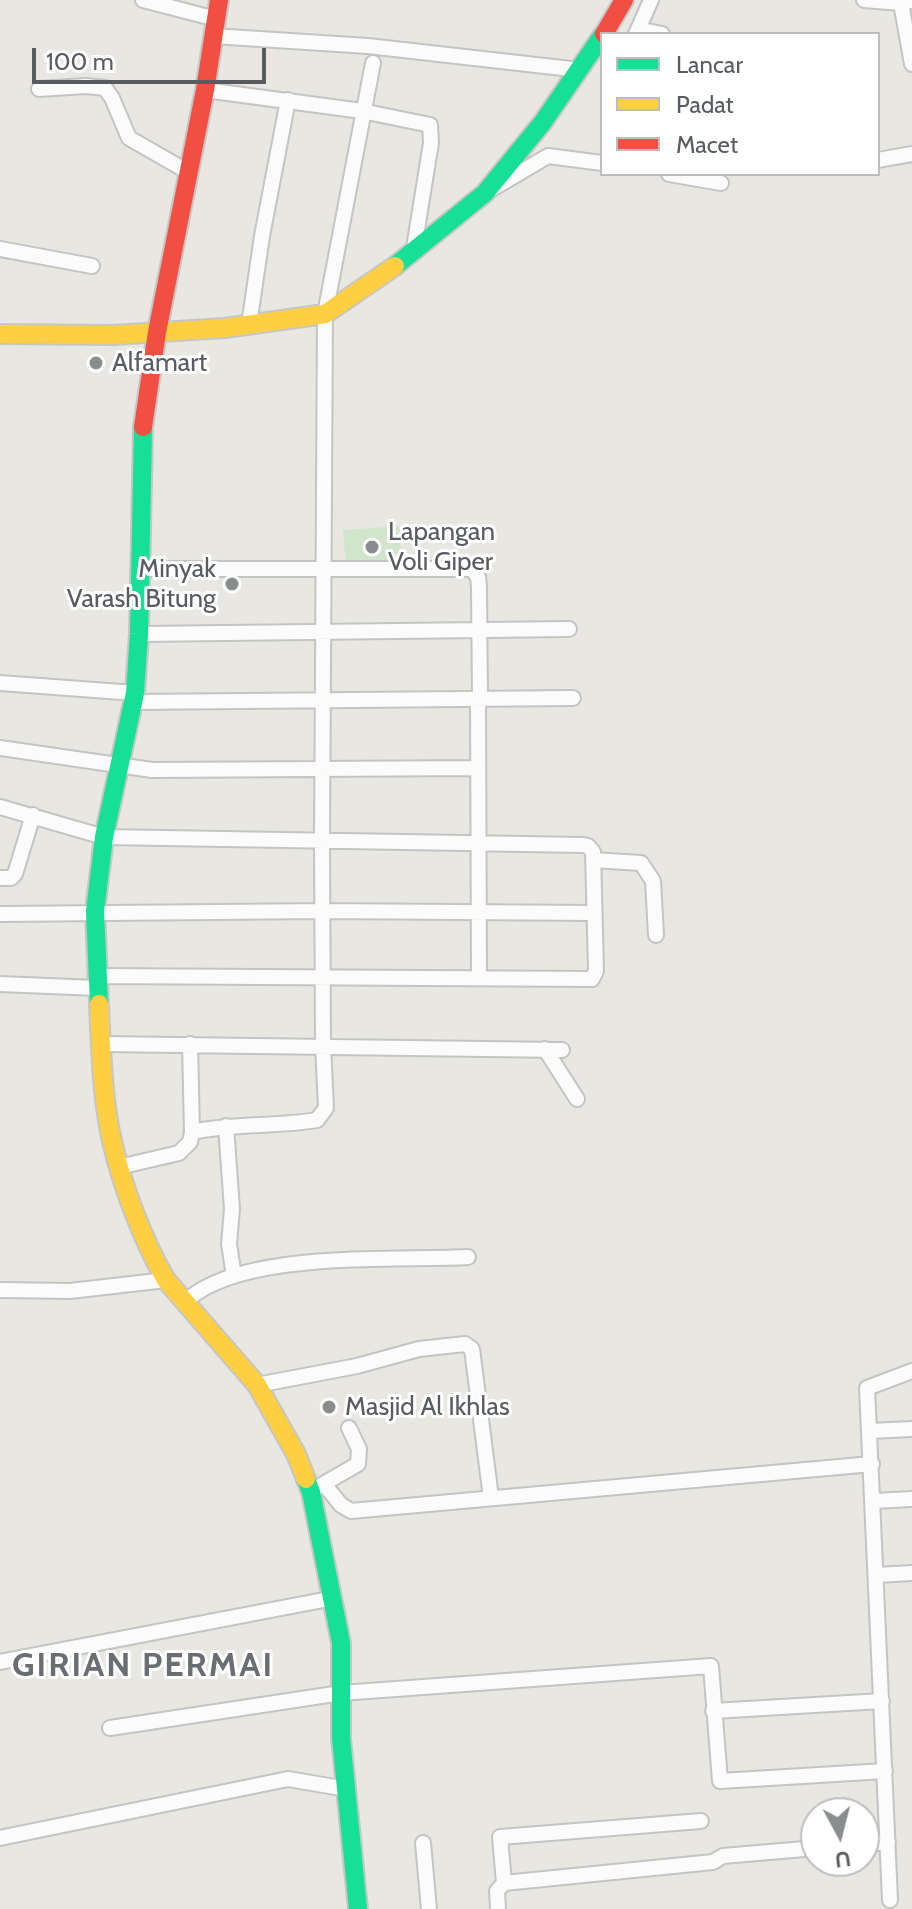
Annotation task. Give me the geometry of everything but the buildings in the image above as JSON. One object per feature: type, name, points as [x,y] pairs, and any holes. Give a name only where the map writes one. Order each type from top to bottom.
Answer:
[{"type":"street","points":[[143,0],[214,27],[580,70]]},
{"type":"street","points":[[219,0],[190,173],[144,410],[139,634],[134,697],[104,837],[95,911],[101,1044],[106,1103],[119,1167],[156,1263],[166,1280],[257,1385],[317,1488],[341,1643],[341,1738],[358,1909]]},
{"type":"street","points":[[605,32],[624,0]]},
{"type":"street","points":[[637,32],[651,0]]},
{"type":"street","points":[[864,0],[906,2],[912,64]]},
{"type":"street","points":[[485,193],[535,132],[600,40]]},
{"type":"street","points":[[192,1132],[226,1126],[317,1120],[326,1108],[322,841],[325,314],[373,63]]},
{"type":"street","points":[[39,89],[105,88],[129,138],[190,173]]},
{"type":"street","points":[[205,90],[427,123],[431,128],[413,254]]},
{"type":"street","points":[[249,325],[288,100]]},
{"type":"street","points":[[880,160],[912,154]]},
{"type":"street","points":[[0,334],[113,335],[249,325],[325,314],[413,254],[485,193],[548,156],[600,163]]},
{"type":"street","points":[[681,176],[721,183]]},
{"type":"street","points":[[0,249],[92,266]]},
{"type":"street","points":[[140,569],[472,569],[478,577],[481,630],[477,768],[479,978]]},
{"type":"street","points":[[139,634],[569,629]]},
{"type":"street","points":[[0,683],[134,697],[323,702],[573,698]]},
{"type":"street","points":[[0,748],[118,766],[172,770],[477,768]]},
{"type":"street","points":[[0,807],[104,837],[588,846],[593,852],[596,971],[592,979],[323,977],[0,984]]},
{"type":"street","points":[[0,878],[11,878],[15,874],[33,815]]},
{"type":"street","points":[[593,860],[641,863],[653,881],[656,935]]},
{"type":"street","points":[[0,914],[95,911],[593,913]]},
{"type":"street","points":[[101,1044],[562,1050]]},
{"type":"street","points":[[119,1167],[179,1153],[190,1142],[190,1044]]},
{"type":"street","points":[[545,1049],[577,1099]]},
{"type":"street","points":[[226,1126],[232,1209],[229,1244],[234,1276]]},
{"type":"street","points":[[186,1301],[198,1290],[234,1276],[334,1260],[468,1257]]},
{"type":"street","points":[[0,1290],[42,1293],[166,1280]]},
{"type":"street","points":[[257,1385],[344,1369],[419,1349],[465,1344],[472,1349],[491,1498]]},
{"type":"street","points":[[890,1900],[867,1388],[912,1371]]},
{"type":"street","points":[[317,1488],[358,1464],[359,1449],[349,1428]]},
{"type":"street","points":[[870,1431],[912,1429]]},
{"type":"street","points":[[317,1488],[351,1511],[872,1464]]},
{"type":"street","points":[[873,1501],[912,1499]]},
{"type":"street","points":[[876,1575],[912,1573]]},
{"type":"street","points":[[0,1662],[334,1598]]},
{"type":"street","points":[[110,1728],[341,1693],[711,1666],[720,1781],[885,1771]]},
{"type":"street","points":[[713,1711],[882,1701]]},
{"type":"street","points":[[0,1838],[288,1779],[347,1789]]},
{"type":"street","points":[[504,1883],[500,1837],[701,1821]]},
{"type":"street","points":[[880,1843],[888,1842]]},
{"type":"street","points":[[423,1843],[429,1909]]},
{"type":"street","points":[[498,1909],[497,1891],[504,1883],[713,1862],[723,1856],[800,1849]]},
{"type":"green space","name":"Lapangan Voli Giper","points":[[399,526],[402,565],[346,567],[343,530]]},
{"type":"traffic: fast","points":[[395,266],[485,193],[543,122],[600,39]]},
{"type":"traffic: fast","points":[[99,1004],[95,911],[104,837],[135,693],[143,427]]},
{"type":"traffic: fast","points":[[306,1479],[341,1643],[341,1738],[358,1909]]},
{"type":"traffic: slow","points":[[0,334],[113,335],[225,328],[325,314],[395,266]]},
{"type":"traffic: slow","points":[[99,1004],[102,1073],[112,1141],[141,1230],[166,1280],[257,1385],[296,1454],[306,1479]]},
{"type":"traffic: jam","points":[[143,427],[157,332],[205,90],[219,0]]},
{"type":"traffic: jam","points":[[605,32],[624,0]]},
{"type":"place","name":"Alfamart","points":[[96,363]]},
{"type":"place","name":"Lapangan Voli Giper","points":[[372,547]]},
{"type":"place","name":"Minyak Varash Bitung","points":[[232,584]]},
{"type":"place","name":"Masjid Al Ikhlas","points":[[329,1407]]},
{"type":"district","name":"GIRIAN PERMAI","points":[[143,1666]]}]
